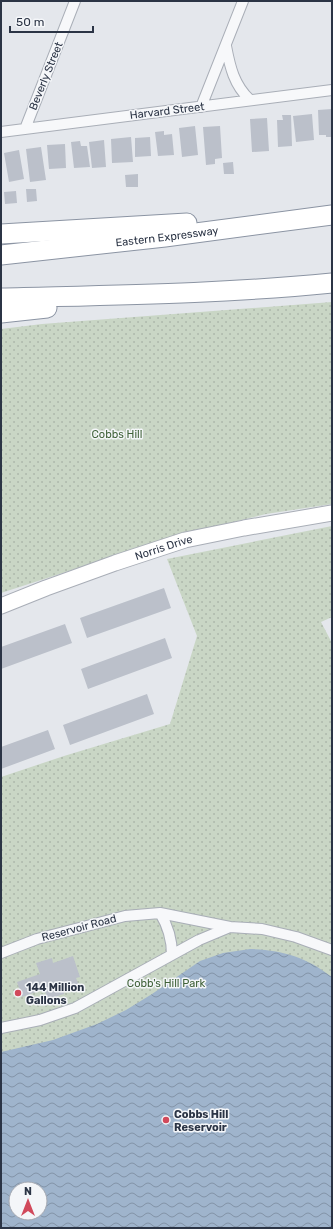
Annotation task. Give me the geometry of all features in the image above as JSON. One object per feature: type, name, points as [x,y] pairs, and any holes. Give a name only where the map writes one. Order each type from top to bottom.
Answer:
[{"type":"highway","points":[[1,234],[332,215]]},
{"type":"highway","name":"Eastern Expressway","points":[[1,255],[173,236],[332,215]]},
{"type":"highway","points":[[1,298],[162,294],[332,283]]},
{"type":"highway","points":[[1,313],[223,291]]},
{"type":"street","name":"Beverly Street","points":[[25,129],[75,1]]},
{"type":"street","points":[[201,107],[243,1]]},
{"type":"street","points":[[226,46],[235,81],[250,100]]},
{"type":"street","name":"Harvard Street","points":[[1,132],[332,90]]},
{"type":"street","name":"Norris Drive","points":[[1,606],[115,563],[185,540],[332,513]]},
{"type":"street","points":[[160,913],[169,932],[172,944],[172,955]]},
{"type":"street","name":"Reservoir Road","points":[[1,953],[37,939],[81,927],[125,916],[160,913],[230,927],[262,929],[296,937],[332,950]]},
{"type":"street","name":"Reservoir Road","points":[[1,1028],[40,1020],[75,1008],[199,940],[230,927]]},
{"type":"green space","name":"Cobbs Hill","points":[[332,302],[332,504],[266,514],[177,536],[1,593],[1,329],[42,324]]},
{"type":"green space","name":"Cobb's Hill Park","points":[[332,526],[332,617],[321,622],[332,643],[332,1228],[1,1228],[1,777],[170,724],[197,636],[167,559]]},
{"type":"water","name":"Cobbs Hill Reservoir","points":[[250,949],[273,951],[294,956],[313,964],[332,977],[332,1228],[1,1228],[1,1052],[53,1040],[97,1024],[126,1010],[200,961],[223,953]]},
{"type":"building","points":[[332,109],[332,137],[319,135],[318,110]]},
{"type":"building","points":[[312,114],[314,140],[296,142],[293,116]]},
{"type":"building","points":[[282,115],[291,115],[292,146],[278,147],[277,120],[283,120]]},
{"type":"building","points":[[267,118],[269,151],[252,152],[250,119]]},
{"type":"building","points":[[195,126],[198,155],[182,157],[179,128]]},
{"type":"building","points":[[220,126],[222,158],[215,159],[215,164],[206,165],[203,127]]},
{"type":"building","points":[[164,131],[164,135],[172,134],[174,155],[158,156],[155,132]]},
{"type":"building","points":[[131,137],[133,162],[112,163],[111,139]]},
{"type":"building","points":[[150,137],[151,156],[135,157],[135,138]]},
{"type":"building","points":[[104,140],[106,167],[92,168],[89,142]]},
{"type":"building","points":[[80,141],[81,146],[87,146],[90,167],[74,168],[71,142]]},
{"type":"building","points":[[65,144],[66,168],[49,169],[47,145]]},
{"type":"building","points":[[41,147],[46,180],[30,182],[26,149]]},
{"type":"building","points":[[19,150],[24,179],[9,182],[4,153]]},
{"type":"building","points":[[233,162],[234,174],[224,174],[223,163]]},
{"type":"building","points":[[138,174],[138,187],[126,187],[125,175]]},
{"type":"building","points":[[26,189],[36,189],[37,201],[27,202]]},
{"type":"building","points":[[16,191],[17,203],[5,204],[4,192]]},
{"type":"building","points":[[164,588],[171,608],[87,638],[80,618]]},
{"type":"building","points":[[65,624],[72,643],[1,669],[1,647]]},
{"type":"building","points":[[165,638],[172,658],[88,689],[81,669]]},
{"type":"building","points":[[147,694],[154,714],[70,745],[63,725]]},
{"type":"building","points":[[48,730],[55,749],[1,769],[1,747]]},
{"type":"building","points":[[73,956],[80,977],[76,978],[79,986],[64,991],[64,994],[48,999],[44,989],[22,997],[17,982],[40,974],[36,963],[52,958],[53,963]]},
{"type":"place","name":"144 Million Gallons","points":[[18,993]]},
{"type":"place","name":"Cobbs Hill Reservoir","points":[[166,1120]]}]
